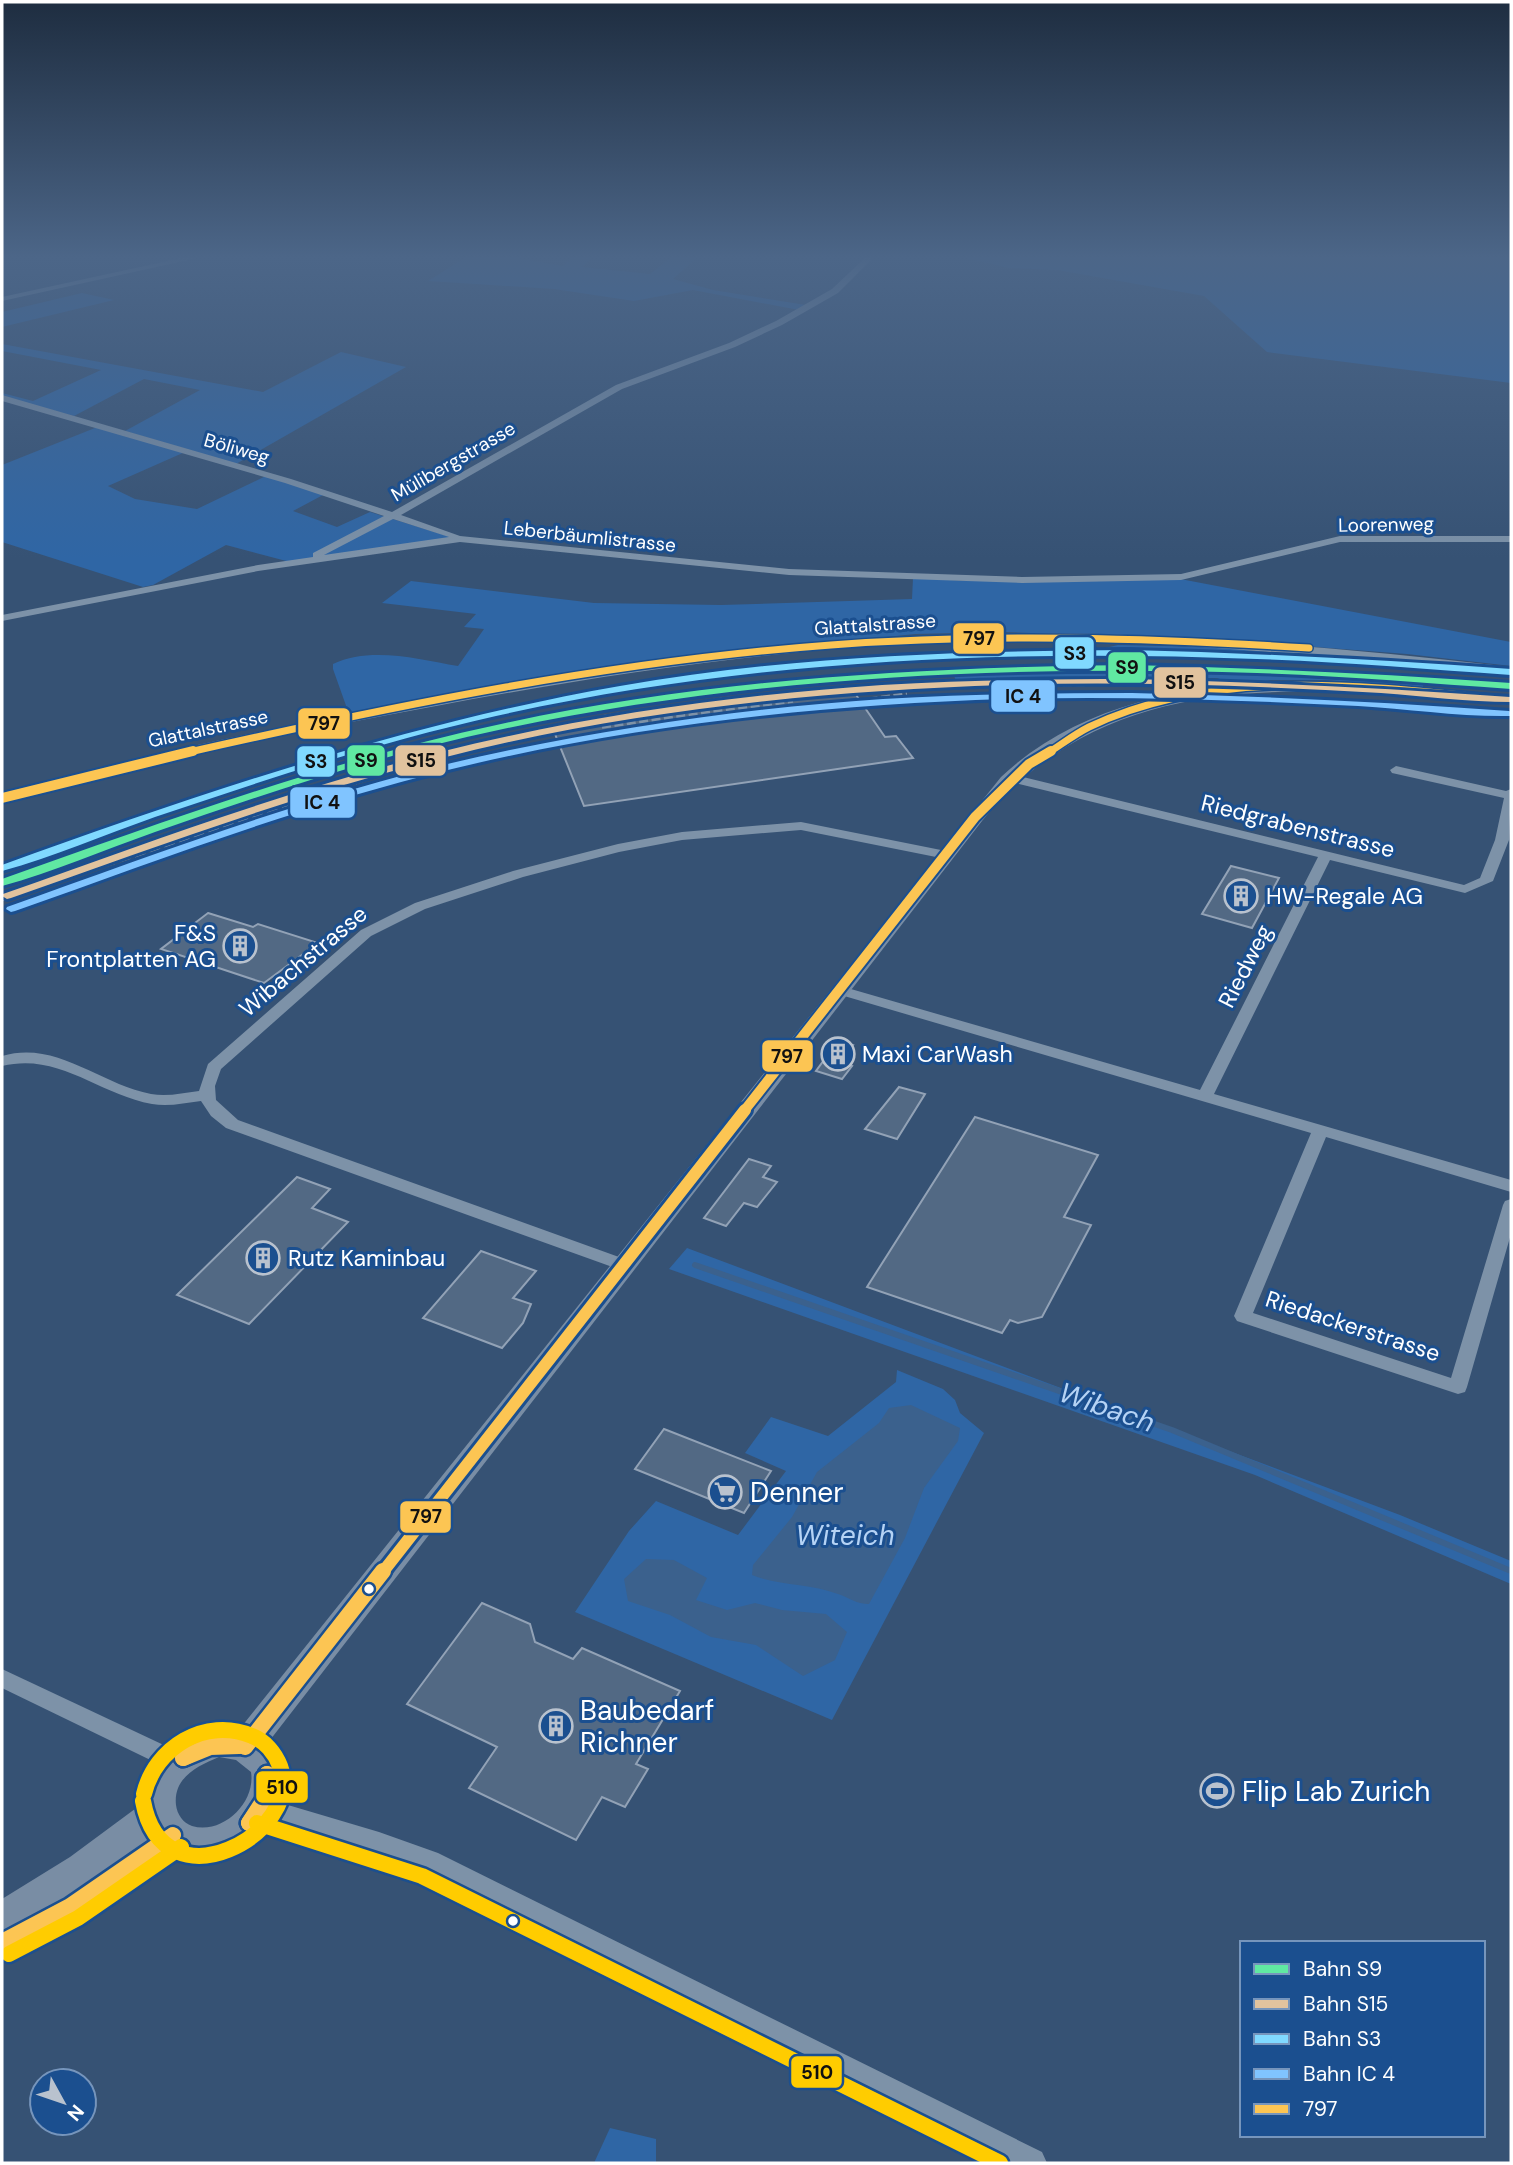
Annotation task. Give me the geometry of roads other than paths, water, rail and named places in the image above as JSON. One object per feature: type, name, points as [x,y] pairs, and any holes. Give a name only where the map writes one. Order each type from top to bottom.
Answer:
[{"type":"main road","points":[[246,1747],[839,990],[1011,778],[1044,752],[1107,720],[1161,703],[1217,693],[1270,688],[1347,687],[1511,699]]},
{"type":"main road","points":[[226,1744],[246,1747],[257,1755],[265,1766],[269,1780],[261,1810],[236,1833],[219,1840],[187,1841],[165,1823],[161,1786],[177,1762],[204,1746],[226,1744]]},
{"type":"main road","points":[[2,1918],[122,1843],[165,1823]]},
{"type":"main road","points":[[2,1942],[70,1906],[165,1823]]},
{"type":"street","name":"Mülibergstrasse","points":[[307,560],[390,517],[619,387],[702,356]]},
{"type":"street","name":"Böliweg","points":[[2,398],[276,478],[460,539]]},
{"type":"street","name":"Leberbäumlistrasse","points":[[2,618],[307,560],[460,539],[789,572],[984,580],[1181,577]]},
{"type":"street","name":"Loorenweg","points":[[1181,577],[1340,540],[1511,539]]},
{"type":"street","name":"Glattalstrasse","points":[[2,798],[217,745],[462,697],[729,656],[827,646],[996,638],[1202,641],[1325,650],[1511,671]]},
{"type":"street","name":"Riedgrabenstrasse","points":[[1011,778],[1465,889],[1486,881],[1502,840],[1511,794],[1396,769]]},
{"type":"street","name":"Wibachstrasse","points":[[205,1095],[214,1067],[366,933],[420,906],[518,874],[618,848],[682,836],[801,826],[946,855]]},
{"type":"street","name":"Riedweg","points":[[1205,1097],[1326,855]]},
{"type":"street","points":[[839,990],[1511,1185]]},
{"type":"street","points":[[2,1061],[23,1055],[46,1060],[151,1099],[205,1095],[215,1112],[232,1124],[624,1265]]},
{"type":"street","name":"Riedackerstrasse","points":[[1320,1131],[1243,1316],[1458,1387],[1511,1205]]},
{"type":"street","points":[[2,1678],[177,1762]]},
{"type":"street","points":[[261,1810],[379,1845],[428,1863],[1031,2163]]},
{"type":"water","name":"Witeich","points":[[911,1405],[960,1428],[958,1441],[924,1488],[905,1538],[869,1604],[827,1590],[752,1575],[753,1565],[792,1517],[817,1472],[879,1423],[889,1408]]},
{"type":"water","points":[[646,1559],[674,1560],[707,1578],[696,1600],[727,1610],[755,1603],[782,1610],[826,1614],[847,1632],[835,1660],[803,1676],[756,1645],[711,1637],[670,1615],[628,1601],[624,1579]]},
{"type":"waterway","name":"Wibach","points":[[695,1265],[1172,1430],[1511,1571]]},
{"type":"railway","points":[[444,753],[607,716],[724,699],[847,687],[1212,683]]},
{"type":"railway","points":[[782,711],[907,694]]},
{"type":"railway","points":[[602,727],[793,701]]},
{"type":"railway","points":[[566,743],[623,735]]},
{"type":"railway","points":[[2,899],[450,751]]},
{"type":"rail line","name":"S3","points":[[2,868],[246,783],[433,728],[621,688],[748,671],[874,659],[1129,653],[1257,656],[1511,672]]},
{"type":"rail line","name":"S9","points":[[2,883],[250,796],[439,741],[628,703],[754,686],[879,675],[1006,669],[1132,668],[1258,670],[1511,686]]},
{"type":"rail line","name":"S15","points":[[7,896],[254,810],[379,771],[506,740],[630,716],[755,699],[881,688],[1006,682],[1132,681],[1258,684],[1510,700]]},
{"type":"place","name":"HW-Regale AG","points":[[1241,896]]},
{"type":"place","name":"F&S Frontplatten AG","points":[[240,946]]},
{"type":"place","name":"Maxi CarWash","points":[[838,1054]]},
{"type":"place","name":"Rutz Kaminbau","points":[[263,1258]]},
{"type":"place","name":"Denner","points":[[725,1492]]},
{"type":"place","name":"Baubedarf Richner","points":[[556,1726]]},
{"type":"place","name":"Flip Lab Zurich","points":[[1217,1791]]}]
